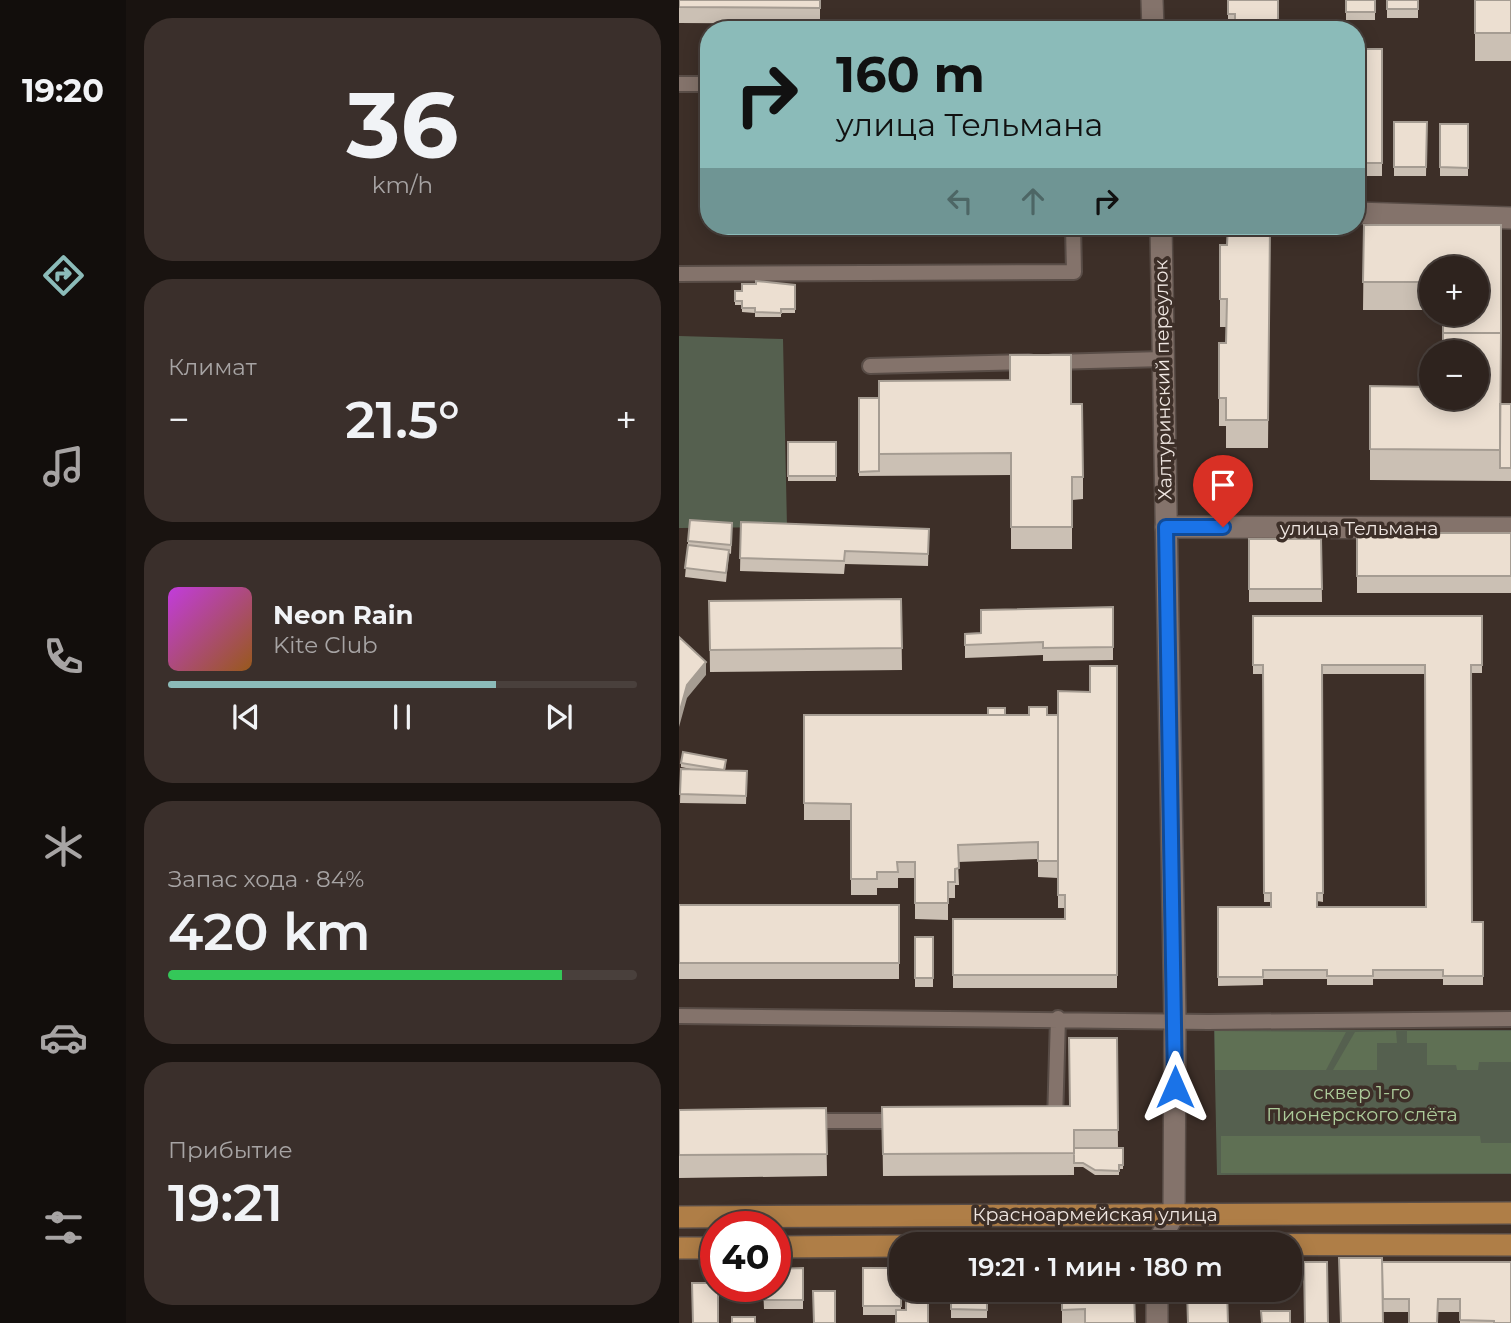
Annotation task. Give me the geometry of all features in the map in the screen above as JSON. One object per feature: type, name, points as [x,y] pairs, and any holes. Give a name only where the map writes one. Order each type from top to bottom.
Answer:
[{"type":"main road","name":"Красноармейская улица","points":[[679,1217],[1511,1213]]},
{"type":"main road","name":"Красноармейская улица","points":[[1302,1244],[1511,1245]]},
{"type":"main road","points":[[791,1247],[889,1246]]},
{"type":"main road","points":[[679,1248],[700,1248]]},
{"type":"street","points":[[1152,0],[1153,21]]},
{"type":"street","points":[[1365,213],[1511,218]]},
{"type":"street","name":"Халтуринский переулок","points":[[1161,235],[1175,1020],[1174,1214],[1164,1232]]},
{"type":"street","name":"улица Тельмана","points":[[1166,527],[1511,528]]},
{"type":"street","points":[[1157,1302],[1157,1323]]},
{"type":"lane","points":[[679,84],[700,84]]},
{"type":"lane","points":[[679,275],[1074,272],[1073,235]]},
{"type":"lane","points":[[870,366],[1163,359]]},
{"type":"lane","points":[[679,1016],[1175,1020],[1511,1019]]},
{"type":"lane","points":[[1043,1121],[1057,1121],[1058,1018]]},
{"type":"lane","points":[[791,1121],[917,1121]]},
{"type":"green space","points":[[679,336],[783,339],[787,527],[679,528]]},
{"type":"green space","name":"сквер 1-го Пионерского слёта","points":[[1214,1030],[1511,1030],[1511,1174],[1217,1175]]},
{"type":"green space","points":[[1215,1031],[1346,1032],[1326,1070],[1215,1070]]},
{"type":"green space","points":[[1396,1031],[1397,1043],[1377,1043],[1377,1070],[1333,1070],[1355,1032]]},
{"type":"green space","points":[[1407,1031],[1511,1031],[1511,1062],[1479,1062],[1478,1070],[1457,1070],[1456,1065],[1427,1065],[1427,1043],[1407,1043]]},
{"type":"green space","points":[[1221,1136],[1480,1136],[1481,1143],[1511,1143],[1511,1173],[1221,1173]]},
{"type":"building","points":[[679,0],[820,0],[820,8],[679,7]]},
{"type":"building","points":[[1228,0],[1278,0],[1278,21],[1235,21],[1235,14],[1228,14]]},
{"type":"building","points":[[1346,0],[1375,0],[1375,12],[1346,12]]},
{"type":"building","points":[[1387,0],[1418,0],[1418,9],[1387,9]]},
{"type":"building","points":[[1475,0],[1511,0],[1511,33],[1475,33]]},
{"type":"building","points":[[1365,49],[1382,49],[1382,163],[1365,163]]},
{"type":"building","points":[[1394,122],[1427,122],[1426,167],[1394,167]]},
{"type":"building","points":[[1440,124],[1468,124],[1468,168],[1440,167]]},
{"type":"building","points":[[1365,225],[1501,225],[1501,333],[1443,333],[1443,326],[1489,326],[1489,256],[1419,256],[1419,282],[1363,282]]},
{"type":"building","points":[[1228,235],[1270,235],[1268,420],[1226,420],[1226,398],[1219,398],[1219,343],[1226,343],[1227,299],[1220,299],[1220,245],[1227,245]]},
{"type":"building","points":[[756,281],[795,285],[795,309],[781,309],[781,313],[755,312],[755,308],[742,308],[742,301],[735,301],[735,291],[742,291],[742,284],[756,284]]},
{"type":"building","points":[[1443,333],[1501,333],[1500,450],[1370,449],[1370,386],[1419,387],[1419,410],[1489,410],[1489,340],[1443,340]]},
{"type":"building","points":[[1010,355],[1071,355],[1071,404],[1082,404],[1083,477],[1072,477],[1072,527],[1011,527],[1011,453],[879,454],[879,381],[1010,380]]},
{"type":"building","points":[[859,398],[879,398],[879,471],[859,472]]},
{"type":"building","points":[[1500,404],[1511,404],[1511,468],[1500,468]]},
{"type":"building","points":[[788,442],[836,442],[836,476],[788,476]]},
{"type":"building","points":[[690,520],[732,523],[731,545],[688,541]]},
{"type":"building","points":[[741,522],[929,529],[928,554],[845,551],[844,561],[740,558]]},
{"type":"building","points":[[1357,533],[1511,533],[1511,576],[1357,576]]},
{"type":"building","points":[[1249,539],[1321,539],[1322,589],[1249,589]]},
{"type":"building","points":[[688,545],[729,550],[726,573],[685,568]]},
{"type":"building","points":[[901,599],[902,648],[710,650],[709,601]]},
{"type":"building","points":[[1113,607],[1113,647],[1043,648],[1043,642],[965,645],[965,634],[981,633],[981,610]]},
{"type":"building","points":[[1253,616],[1482,616],[1482,665],[1471,665],[1472,922],[1483,922],[1483,976],[1443,976],[1443,970],[1373,970],[1373,976],[1327,976],[1327,970],[1263,970],[1263,977],[1218,977],[1218,907],[1271,907],[1271,893],[1264,893],[1263,665],[1253,665]],"holes":[[[1322,665],[1425,665],[1426,907],[1317,907],[1317,893],[1323,893]]]},
{"type":"building","points":[[679,637],[706,662],[687,685],[679,714]]},
{"type":"building","points":[[1090,666],[1117,666],[1117,975],[953,975],[953,919],[1065,919],[1065,895],[1058,895],[1058,691],[1090,692]]},
{"type":"building","points":[[1029,707],[1047,707],[1047,715],[1058,715],[1058,861],[1038,861],[1038,842],[958,845],[959,868],[955,869],[955,882],[948,882],[948,903],[915,903],[915,862],[897,862],[898,872],[877,872],[877,879],[851,879],[851,804],[804,803],[804,715],[1029,715]]},
{"type":"building","points":[[988,708],[1005,708],[1005,715],[988,715]]},
{"type":"building","points":[[683,752],[726,760],[724,770],[681,763]]},
{"type":"building","points":[[681,769],[747,771],[746,796],[680,794]]},
{"type":"building","points":[[679,905],[899,905],[899,963],[679,963]]},
{"type":"building","points":[[915,937],[933,937],[933,978],[915,978]]},
{"type":"building","points":[[1069,1038],[1117,1038],[1118,1130],[1074,1130],[1074,1153],[883,1154],[882,1107],[1070,1106]]},
{"type":"building","points":[[826,1108],[827,1154],[679,1155],[679,1110]]},
{"type":"building","points":[[1074,1148],[1123,1148],[1123,1165],[1119,1165],[1119,1171],[1095,1170],[1083,1163],[1074,1163]]},
{"type":"building","points":[[1339,1258],[1382,1258],[1383,1323],[1341,1323]]},
{"type":"building","points":[[1304,1262],[1327,1262],[1328,1323],[1305,1323]]},
{"type":"building","points":[[1382,1262],[1511,1262],[1511,1323],[1460,1320],[1460,1299],[1438,1299],[1437,1323],[1409,1323],[1409,1299],[1383,1299]]},
{"type":"building","points":[[791,1268],[803,1268],[803,1300],[791,1300]]},
{"type":"building","points":[[863,1268],[889,1268],[889,1302],[901,1302],[901,1306],[863,1306]]},
{"type":"building","points":[[692,1283],[700,1283],[700,1302],[718,1302],[718,1323],[693,1323]]},
{"type":"building","points":[[813,1291],[835,1291],[835,1323],[814,1323]]},
{"type":"building","points":[[906,1302],[928,1302],[928,1323],[896,1323],[896,1310],[906,1310]]},
{"type":"building","points":[[951,1302],[987,1302],[987,1310],[951,1309]]},
{"type":"building","points":[[1062,1302],[1134,1302],[1135,1323],[1085,1323],[1085,1309],[1062,1310]]},
{"type":"building","points":[[1187,1302],[1227,1302],[1228,1323],[1188,1323]]},
{"type":"building","points":[[1261,1311],[1290,1311],[1290,1323],[1262,1323]]},
{"type":"building","points":[[732,1317],[755,1317],[755,1323],[732,1323]]},
{"type":"route","points":[[1175,1087],[1166,527],[1223,527]]}]
